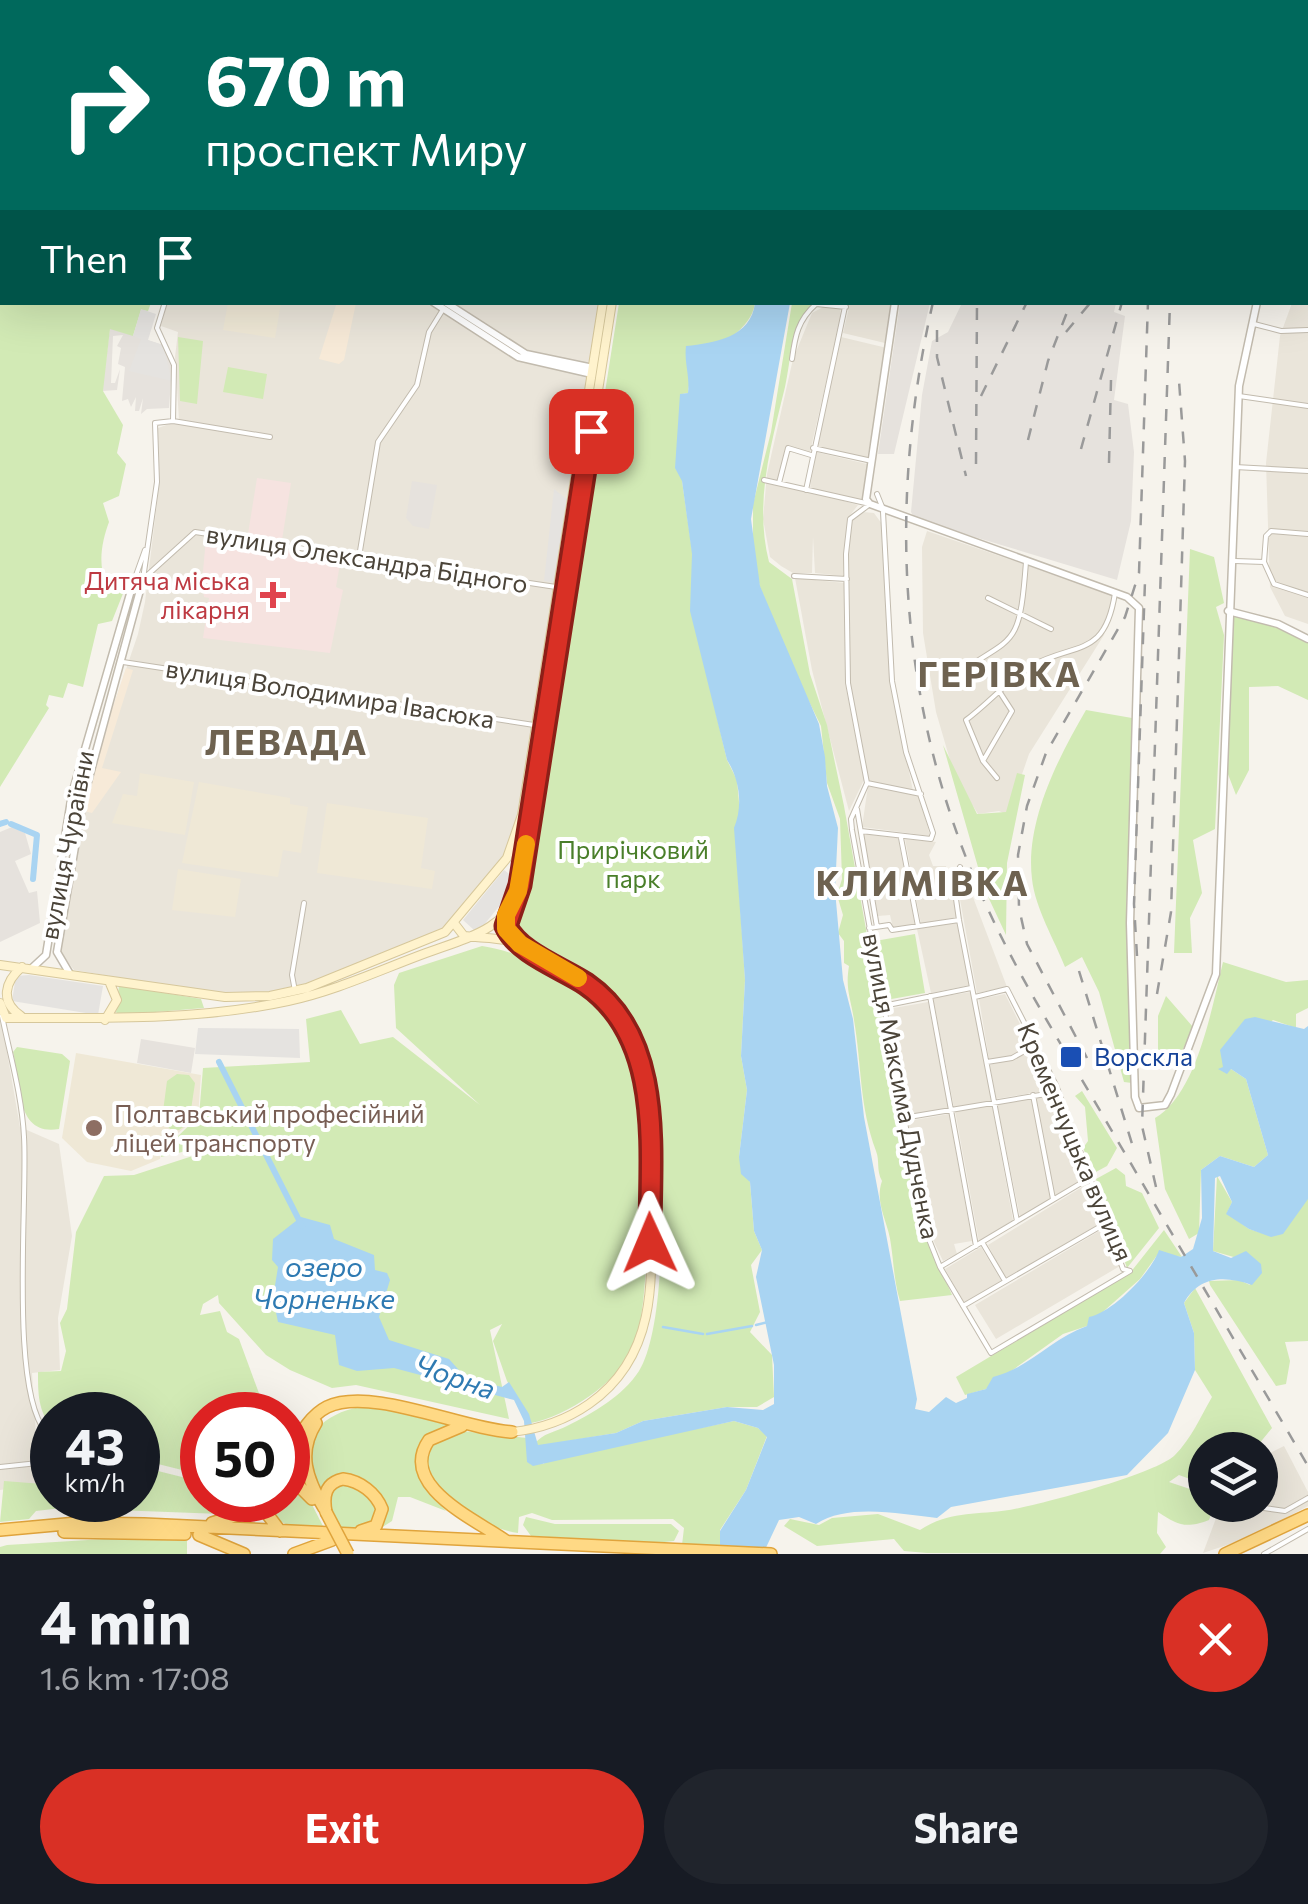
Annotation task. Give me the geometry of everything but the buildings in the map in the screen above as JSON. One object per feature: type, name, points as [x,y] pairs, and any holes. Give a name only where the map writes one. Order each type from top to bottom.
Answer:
[{"type":"highway","points":[[320,1509],[307,1474],[306,1445],[324,1415],[354,1402]]},
{"type":"highway","points":[[310,1424],[328,1406],[354,1402],[515,1432]]},
{"type":"highway","points":[[314,1418],[302,1441],[300,1462],[344,1554]]},
{"type":"highway","points":[[475,1427],[450,1428],[432,1437],[423,1450],[422,1471],[446,1500],[506,1541]]},
{"type":"highway","points":[[320,1509],[325,1493],[338,1480],[354,1481],[376,1497],[382,1509],[378,1523],[344,1534]]},
{"type":"highway","points":[[310,1497],[320,1509]]},
{"type":"highway","points":[[1225,1554],[1308,1515]]},
{"type":"highway","points":[[170,1526],[206,1522]]},
{"type":"highway","points":[[274,1522],[280,1531]]},
{"type":"highway","points":[[0,1534],[76,1523],[772,1554]]},
{"type":"highway","points":[[0,1534],[77,1531],[622,1554]]},
{"type":"highway","points":[[199,1535],[244,1554]]},
{"type":"highway","points":[[294,1554],[332,1540]]},
{"type":"main road","points":[[0,1003],[2,1016],[57,1022],[267,1005],[469,937],[506,915],[516,897],[522,870],[536,725],[554,644],[558,587],[605,309]]},
{"type":"main road","points":[[0,965],[226,996],[296,991],[337,982],[432,940],[454,922],[500,866],[529,800],[605,309]]},
{"type":"main road","points":[[500,866],[510,864],[522,870]]},
{"type":"main road","points":[[506,915],[508,932],[520,944],[590,987],[619,1016],[640,1060],[648,1127],[651,1285],[641,1342],[626,1370],[602,1395],[565,1418],[515,1432]]},
{"type":"main road","points":[[454,922],[469,937],[520,944]]},
{"type":"main road","points":[[21,1016],[8,1004],[5,990],[10,978],[27,968]]},
{"type":"main road","points":[[105,1020],[117,1000],[108,980]]},
{"type":"street","points":[[164,305],[157,328],[174,365],[173,421],[270,437]]},
{"type":"street","points":[[792,359],[796,330],[815,305]]},
{"type":"street","points":[[806,490],[846,305]]},
{"type":"street","points":[[895,305],[872,461],[870,504],[850,520],[848,683],[868,783],[921,794]]},
{"type":"street","points":[[764,480],[870,504],[1126,597],[1139,608],[1130,923],[1135,1097],[1139,1108],[1165,1104],[1216,974],[1239,396],[1256,305]]},
{"type":"street","points":[[359,557],[378,442],[417,384],[429,332],[444,306],[526,354],[592,371]]},
{"type":"street","points":[[1250,323],[1281,331],[1308,330]]},
{"type":"street","points":[[1239,396],[1308,406]]},
{"type":"street","name":"вулиця Чураївни","points":[[70,974],[57,952],[68,883],[87,782],[123,662],[149,541],[156,482],[155,423],[173,421]]},
{"type":"street","points":[[780,483],[788,448],[872,461]]},
{"type":"street","points":[[1235,467],[1308,471]]},
{"type":"street","points":[[860,831],[930,839],[933,833],[906,752],[892,680],[883,509],[877,494]]},
{"type":"street","name":"вулиця Олександра Бідного","points":[[139,580],[195,532],[558,587]]},
{"type":"street","points":[[1308,534],[1268,533],[1264,562],[1274,584],[1308,595]]},
{"type":"street","points":[[1230,561],[1264,562]]},
{"type":"street","points":[[945,682],[1002,650],[1018,627],[1026,562]]},
{"type":"street","points":[[794,576],[847,579]]},
{"type":"street","name":"вулиця Чураївни","points":[[27,968],[45,958],[72,794],[139,580]]},
{"type":"street","points":[[997,778],[983,761],[966,720],[1031,666],[1090,644],[1100,634],[1115,593]]},
{"type":"street","points":[[988,598],[1051,628]]},
{"type":"street","points":[[1228,611],[1278,624],[1308,639]]},
{"type":"street","points":[[113,658],[123,662]]},
{"type":"street","points":[[979,660],[1010,705],[1011,718],[983,761]]},
{"type":"street","name":"вулиця Володимира Івасюка","points":[[123,662],[536,725]]},
{"type":"street","name":"вулиця Максима Дудченка","points":[[868,783],[856,806],[852,830],[924,1226],[940,1267],[992,1353]]},
{"type":"street","name":"вулиця Максима Дудченка","points":[[856,806],[877,927]]},
{"type":"street","points":[[901,835],[918,926]]},
{"type":"street","points":[[960,867],[954,885],[1017,1221]]},
{"type":"street","points":[[56,882],[68,883]]},
{"type":"street","points":[[296,991],[292,975],[304,903]]},
{"type":"street","points":[[869,928],[960,920]]},
{"type":"street","points":[[883,1006],[973,988]]},
{"type":"street","name":"Кременчуцька вулиця","points":[[975,997],[1008,989],[1037,1044],[1093,1176],[1123,1268],[1130,1271],[992,1353]]},
{"type":"street","points":[[930,996],[979,1244],[1005,1282]]},
{"type":"street","points":[[0,1467],[38,1464],[38,1442],[46,1432],[37,1420],[31,1396],[21,1277],[24,1138],[2,1016]]},
{"type":"street","points":[[986,1062],[1012,1058],[1037,1044]]},
{"type":"street","points":[[902,1118],[1058,1092]]},
{"type":"street","points":[[1033,1095],[1053,1200]]},
{"type":"street","points":[[940,1267],[1093,1176]]},
{"type":"street","points":[[963,1306],[1108,1222]]},
{"type":"street","points":[[1278,1510],[1285,1511],[1308,1498]]},
{"type":"street","points":[[1264,1554],[1308,1529]]},
{"type":"shaded area","points":[[166,305],[434,305],[515,358],[587,376],[517,822],[506,854],[440,933],[311,983],[259,994],[206,992],[74,970],[60,952],[89,778],[138,634],[145,602],[159,486],[158,428],[172,423],[267,437],[179,420],[175,357],[178,332],[161,326]]},
{"type":"shaded area","points":[[228,305],[281,305],[275,338],[223,330]]},
{"type":"shaded area","points":[[336,305],[356,305],[344,360],[339,364],[319,359]]},
{"type":"shaded area","points":[[453,305],[600,305],[591,360],[586,363],[521,349]]},
{"type":"shaded area","points":[[827,305],[840,307],[841,318],[810,452],[786,448],[778,482],[858,505],[848,518],[843,576],[815,573],[813,537],[812,573],[793,573],[781,566],[770,557],[763,519],[767,474],[793,359],[812,313]]},
{"type":"shaded area","points":[[850,305],[892,305],[885,343],[843,333]]},
{"type":"shaded area","points":[[900,305],[930,305],[894,454],[878,454]]},
{"type":"shaded area","points":[[961,305],[1116,305],[1114,312],[1125,316],[1114,400],[1128,404],[1134,452],[1131,521],[1117,580],[915,519],[911,512],[922,395],[932,341],[948,332]]},
{"type":"shaded area","points":[[1291,305],[1308,305],[1308,624],[1285,616],[1270,587],[1266,463],[1280,336]]},
{"type":"shaded area","points":[[141,309],[156,314],[148,340],[163,345],[172,381],[129,371],[141,339],[133,336]]},
{"type":"shaded area","points":[[110,328],[163,345],[172,367],[169,408],[147,409],[141,414],[143,398],[139,411],[135,411],[136,397],[131,407],[128,399],[122,401],[125,367],[118,364],[121,348],[117,346],[123,335],[113,336],[111,383],[115,383],[120,369],[117,390],[102,391]]},
{"type":"shaded area","points":[[841,337],[887,348],[867,459],[816,447]]},
{"type":"shaded area","points":[[816,452],[867,464],[862,501],[810,488]]},
{"type":"shaded area","points":[[257,478],[291,483],[282,540],[248,534]]},
{"type":"shaded area","points":[[412,481],[437,485],[429,529],[413,526],[406,518]]},
{"type":"shaded area","points":[[554,489],[569,501],[556,583],[544,581]]},
{"type":"shaded area","points":[[863,512],[874,513],[882,524],[891,682],[913,791],[869,781],[849,683],[847,554],[851,520]]},
{"type":"shaded area","points":[[927,531],[1116,596],[1104,635],[1029,754],[1008,815],[999,811],[978,814],[955,777],[936,712],[923,633],[922,547]]},
{"type":"shaded area","name":"Дитяча міська лікарня","points":[[206,538],[341,558],[336,587],[343,590],[330,653],[203,638],[209,598],[204,597],[202,582]]},
{"type":"shaded area","points":[[795,578],[845,583],[845,683],[864,780],[849,811],[812,670]]},
{"type":"shaded area","points":[[126,668],[133,670],[102,768],[121,772],[92,813],[84,811],[92,769]]},
{"type":"shaded area","points":[[140,773],[194,782],[185,835],[112,823],[123,794],[137,796]]},
{"type":"shaded area","points":[[199,782],[290,798],[290,804],[308,807],[301,853],[283,850],[278,877],[182,863]]},
{"type":"shaded area","points":[[868,786],[920,796],[930,836],[862,827]]},
{"type":"shaded area","points":[[327,803],[428,818],[421,868],[435,871],[432,889],[317,873]]},
{"type":"shaded area","points":[[12,827],[25,833],[31,854],[15,861],[29,893],[37,891],[40,923],[0,942],[0,832]]},
{"type":"shaded area","points":[[863,834],[898,838],[915,924],[893,928],[890,915],[878,916]]},
{"type":"shaded area","points":[[905,839],[936,842],[929,855],[933,866],[946,866],[957,917],[921,924]]},
{"type":"shaded area","points":[[178,869],[241,879],[235,917],[172,910]]},
{"type":"shaded area","points":[[504,870],[516,879],[515,887],[483,926],[474,930],[463,920]]},
{"type":"shaded area","points":[[965,876],[1007,987],[977,993],[957,883]]},
{"type":"shaded area","points":[[958,922],[970,985],[931,993],[917,929]]},
{"type":"shaded area","points":[[16,976],[103,986],[98,1015],[12,1001]]},
{"type":"shaded area","points":[[971,992],[992,1101],[954,1108],[933,998]]},
{"type":"shaded area","points":[[1005,994],[1031,1046],[1012,1056],[989,1059],[979,999]]},
{"type":"shaded area","points":[[928,1002],[949,1109],[907,1116],[888,1009]]},
{"type":"shaded area","points":[[0,1012],[20,1127],[59,1144],[72,1236],[58,1318],[60,1370],[32,1373],[30,1486],[0,1490]]},
{"type":"shaded area","points":[[198,1028],[299,1029],[300,1058],[195,1054]]},
{"type":"shaded area","points":[[141,1039],[195,1048],[191,1073],[137,1063]]},
{"type":"shaded area","points":[[1034,1050],[1056,1089],[996,1099],[990,1065]]},
{"type":"shaded area","points":[[76,1053],[201,1075],[198,1116],[177,1134],[162,1136],[160,1159],[131,1171],[87,1162],[62,1138]]},
{"type":"shaded area","points":[[1057,1094],[1089,1175],[1055,1196],[1035,1098]]},
{"type":"shaded area","points":[[1031,1098],[1051,1199],[1020,1217],[997,1104]]},
{"type":"shaded area","points":[[992,1105],[1013,1220],[979,1242],[955,1111]]},
{"type":"shaded area","points":[[949,1114],[972,1241],[954,1244],[957,1254],[943,1261],[927,1227],[908,1121]]},
{"type":"shaded area","points":[[1090,1182],[1104,1221],[1006,1280],[988,1245]]},
{"type":"shaded area","points":[[1106,1227],[1120,1266],[996,1339],[975,1305]]},
{"type":"shaded area","points":[[981,1247],[1002,1282],[965,1304],[945,1269]]},
{"type":"shaded area","points":[[1284,1446],[1308,1492],[1308,1506],[1251,1537],[1203,1553],[1215,1522],[1278,1522],[1278,1449]]},
{"type":"green space","points":[[0,305],[150,305],[148,311],[141,310],[133,336],[110,329],[103,391],[123,425],[117,453],[126,464],[119,496],[103,503],[109,522],[101,561],[107,584],[126,586],[112,621],[98,624],[83,687],[68,683],[63,698],[49,695],[49,708],[0,787]]},
{"type":"green space","name":"Прирічковий парк","points":[[619,305],[754,305],[743,326],[699,366],[688,393],[682,394],[682,481],[715,709],[727,760],[737,780],[740,813],[735,827],[745,980],[741,1056],[747,1090],[739,1157],[750,1182],[754,1231],[762,1250],[751,1265],[760,1312],[750,1332],[772,1355],[774,1397],[757,1407],[727,1407],[643,1421],[616,1433],[535,1444],[616,1396],[639,1371],[650,1341],[658,1298],[660,1191],[649,1084],[639,1042],[614,1001],[573,970],[513,935],[509,926],[525,901]]},
{"type":"green space","points":[[792,305],[814,305],[801,320],[793,341],[774,430],[764,496],[765,540],[769,562],[792,579],[810,674],[827,725],[844,806],[917,1215],[952,1295],[900,1301],[898,1294],[881,1206],[882,1181],[864,1102],[848,988],[849,966],[844,963],[844,941],[838,933],[843,915],[837,895],[842,879],[840,819],[827,783],[821,726],[790,663],[760,587],[753,554],[753,504],[771,432]]},
{"type":"green space","points":[[178,337],[203,341],[197,404],[180,401]]},
{"type":"green space","points":[[228,367],[267,374],[263,399],[223,392]]},
{"type":"green space","points":[[1190,549],[1214,557],[1224,603],[1216,607],[1224,635],[1215,829],[1193,840],[1202,893],[1190,918],[1192,953],[1174,953]]},
{"type":"green space","points":[[1231,615],[1278,628],[1308,643],[1308,700],[1278,686],[1249,687],[1249,770],[1236,795],[1226,769]]},
{"type":"green space","points":[[1086,710],[1132,718],[1126,923],[1132,1083],[1124,1082],[1099,992],[1082,957],[1065,967],[1041,913],[1032,879],[1034,835],[1046,791]]},
{"type":"green space","points":[[943,745],[977,814],[1006,812],[1017,773],[1025,775],[1007,863],[1006,935],[984,888]]},
{"type":"green space","name":"КЛИМІВКА","points":[[915,934],[925,993],[886,1000],[875,941]]},
{"type":"green space","points":[[482,946],[501,950],[541,965],[578,988],[608,1017],[619,1034],[637,1098],[647,1240],[640,1323],[632,1350],[615,1374],[575,1406],[531,1423],[507,1381],[493,1341],[502,1324],[490,1330],[509,1419],[356,1385],[332,1388],[266,1355],[219,1303],[218,1295],[203,1304],[200,1315],[220,1311],[227,1332],[239,1339],[259,1392],[180,1392],[180,1470],[160,1464],[160,1392],[39,1392],[38,1372],[61,1371],[66,1351],[60,1323],[67,1309],[76,1232],[104,1176],[134,1175],[208,1151],[207,1146],[161,1157],[162,1142],[176,1138],[199,1116],[203,1068],[310,1062],[306,1019],[341,1010],[360,1044],[393,1037],[480,1105],[396,1028],[394,985],[399,973]]},
{"type":"green space","points":[[1223,962],[1286,982],[1308,980],[1308,1008],[1296,1014],[1296,1028],[1273,1020],[1223,1062],[1226,1071],[1231,1069],[1246,1079],[1268,1155],[1254,1167],[1220,1156],[1201,1170],[1199,1233],[1189,1239],[1165,1189],[1155,1118],[1170,1106],[1192,1070]]},
{"type":"green space","points":[[119,985],[201,999],[204,1008],[119,1015]]},
{"type":"green space","points":[[1166,996],[1193,1027],[1179,1058],[1167,1056],[1158,1069],[1158,1016]]},
{"type":"green space","points":[[17,1047],[62,1054],[70,1061],[59,1129],[45,1129],[27,1116],[13,1052]]},
{"type":"green space","points":[[177,1074],[189,1075],[195,1083],[189,1123],[179,1130],[170,1129],[162,1119],[167,1081]]},
{"type":"green space","points":[[1082,1091],[1117,1148],[1107,1166],[1094,1173],[1083,1148],[1088,1141],[1085,1107],[1075,1096]]},
{"type":"green space","points":[[1116,1168],[1125,1175],[1126,1186],[1142,1193],[1159,1228],[1127,1268],[1096,1179]]},
{"type":"green space","points":[[1217,1176],[1232,1202],[1227,1213],[1249,1229],[1271,1236],[1308,1198],[1308,1341],[1285,1342],[1290,1361],[1286,1384],[1276,1386],[1210,1285],[1209,1281],[1239,1280],[1250,1285],[1237,1258],[1213,1251]]},
{"type":"green space","points":[[1164,1230],[1182,1257],[1158,1254],[1140,1279],[1087,1326],[1063,1334],[986,1389],[965,1395],[956,1377],[1130,1273]]},
{"type":"green space","points":[[1195,1288],[1272,1428],[1269,1432],[1192,1432],[1212,1397],[1195,1370],[1194,1333],[1184,1303]]},
{"type":"green space","points":[[372,1406],[452,1426],[427,1437],[418,1470],[428,1491],[446,1511],[410,1497],[398,1497],[392,1521],[381,1528],[384,1514],[355,1479],[321,1491],[310,1475],[310,1440],[324,1422],[354,1408]]},
{"type":"green space","points":[[734,1421],[758,1428],[767,1436],[746,1490],[720,1530],[720,1548],[682,1545],[684,1528],[673,1519],[552,1520],[532,1513],[519,1517],[518,1533],[502,1529],[454,1503],[431,1476],[426,1460],[427,1444],[462,1431],[527,1438],[527,1447],[543,1464],[551,1459]]},
{"type":"green space","points":[[1188,1439],[1188,1478],[1179,1475],[1169,1482],[1188,1488],[1188,1522],[1202,1522],[1177,1523],[1158,1512],[1157,1533],[1166,1547],[1160,1554],[927,1553],[904,1551],[894,1539],[817,1546],[784,1526],[790,1519],[819,1525],[832,1518],[878,1514],[920,1530],[952,1517],[1009,1510],[1122,1479],[1164,1463]]},
{"type":"green space","points":[[160,1472],[180,1476],[180,1512],[160,1512]]},
{"type":"green space","points":[[346,1480],[373,1497],[378,1517],[363,1529],[340,1528],[329,1508],[327,1491]]},
{"type":"green space","points":[[4,1481],[30,1483],[29,1519],[0,1522]]},
{"type":"green space","points":[[310,1501],[324,1528],[282,1522],[310,1522]]},
{"type":"green space","points":[[526,1517],[555,1524],[671,1524],[679,1531],[674,1541],[655,1543],[531,1536],[523,1525]]},
{"type":"green space","points":[[104,1539],[187,1540],[187,1554],[0,1554],[0,1547],[7,1545]]},
{"type":"water","name":"озеро Чорненьке","points":[[754,305],[790,305],[751,519],[760,586],[819,724],[827,786],[838,828],[835,890],[843,980],[853,1019],[864,1117],[917,1399],[915,1409],[929,1412],[946,1397],[956,1403],[967,1398],[967,1394],[986,1389],[993,1377],[1018,1367],[1087,1326],[1089,1317],[1109,1308],[1130,1291],[1159,1250],[1181,1257],[1193,1249],[1202,1218],[1201,1170],[1220,1156],[1254,1167],[1268,1155],[1246,1079],[1231,1069],[1227,1074],[1218,1069],[1223,1067],[1220,1050],[1245,1019],[1255,1017],[1304,1029],[1308,1026],[1308,1199],[1283,1234],[1271,1237],[1226,1214],[1232,1202],[1220,1176],[1215,1178],[1213,1251],[1231,1258],[1246,1251],[1261,1264],[1262,1273],[1252,1285],[1214,1280],[1190,1294],[1184,1303],[1194,1333],[1195,1370],[1168,1433],[1127,1475],[951,1507],[937,1518],[859,1512],[816,1524],[799,1517],[779,1520],[763,1554],[720,1554],[720,1531],[746,1490],[767,1437],[758,1428],[734,1421],[533,1466],[527,1462],[524,1421],[514,1400],[394,1368],[357,1371],[339,1365],[335,1335],[278,1322],[273,1298],[278,1267],[272,1260],[273,1239],[301,1217],[330,1225],[334,1239],[374,1255],[375,1270],[387,1273],[390,1280],[379,1317],[389,1340],[449,1359],[466,1378],[502,1387],[509,1382],[529,1414],[538,1445],[616,1433],[643,1421],[727,1407],[763,1410],[774,1404],[774,1365],[756,1277],[762,1250],[754,1231],[750,1182],[741,1174],[739,1157],[747,1090],[741,1056],[745,980],[734,828],[739,793],[727,760],[690,611],[692,554],[682,481],[675,468],[680,394],[688,393],[686,346],[730,336],[747,324]]},
{"type":"waterway","name":"Чорна","points":[[0,824],[6,822]]},
{"type":"waterway","name":"Чорна","points":[[11,824],[37,835],[33,879]]},
{"type":"waterway","name":"Чорна","points":[[219,1062],[302,1226]]},
{"type":"waterway","points":[[756,1325],[768,1322]]},
{"type":"waterway","points":[[707,1334],[752,1326]]},
{"type":"waterway","points":[[663,1327],[703,1334]]},
{"type":"railway","points":[[932,305],[909,461],[906,539],[910,618],[920,695],[938,772],[962,847],[1022,976],[1308,1466]]},
{"type":"railway","points":[[976,464],[977,305]]},
{"type":"railway","points":[[981,396],[1026,305]]},
{"type":"railway","points":[[1028,440],[1048,361],[1070,305]]},
{"type":"railway","points":[[1066,332],[1088,305]]},
{"type":"railway","points":[[1081,449],[1121,305]]},
{"type":"railway","points":[[1087,1058],[1027,944],[1019,908],[1018,855],[1027,806],[1046,753],[1125,617],[1139,573],[1148,305]]},
{"type":"railway","points":[[1156,1187],[1142,1126],[1170,305]]},
{"type":"railway","points":[[937,330],[937,357],[966,476]]},
{"type":"railway","points":[[1109,463],[1111,380]]},
{"type":"railway","points":[[1157,994],[1171,912],[1185,461],[1179,381]]},
{"type":"railway","points":[[1137,956],[1134,904],[1145,581]]},
{"type":"railway","points":[[1079,971],[1133,1147]]},
{"type":"slow traffic","points":[[526,844],[518,891],[506,915],[506,929],[520,944],[578,978]]},
{"type":"place","name":"Дитяча міська лікарня","points":[[273,595]]},
{"type":"place","name":"Ворскла","points":[[1071,1057]]},
{"type":"place","name":"Полтавський професійний ліцей транспорту","points":[[94,1128]]},
{"type":"district","name":"ГЕРІВКА","points":[[1000,675]]},
{"type":"district","name":"ЛЕВАДА","points":[[287,743]]},
{"type":"district","name":"КЛИМІВКА","points":[[923,884]]},
{"type":"route","points":[[591,431],[520,885],[506,915],[506,926],[520,944],[600,994],[635,1044],[648,1109],[650,1243]]}]
